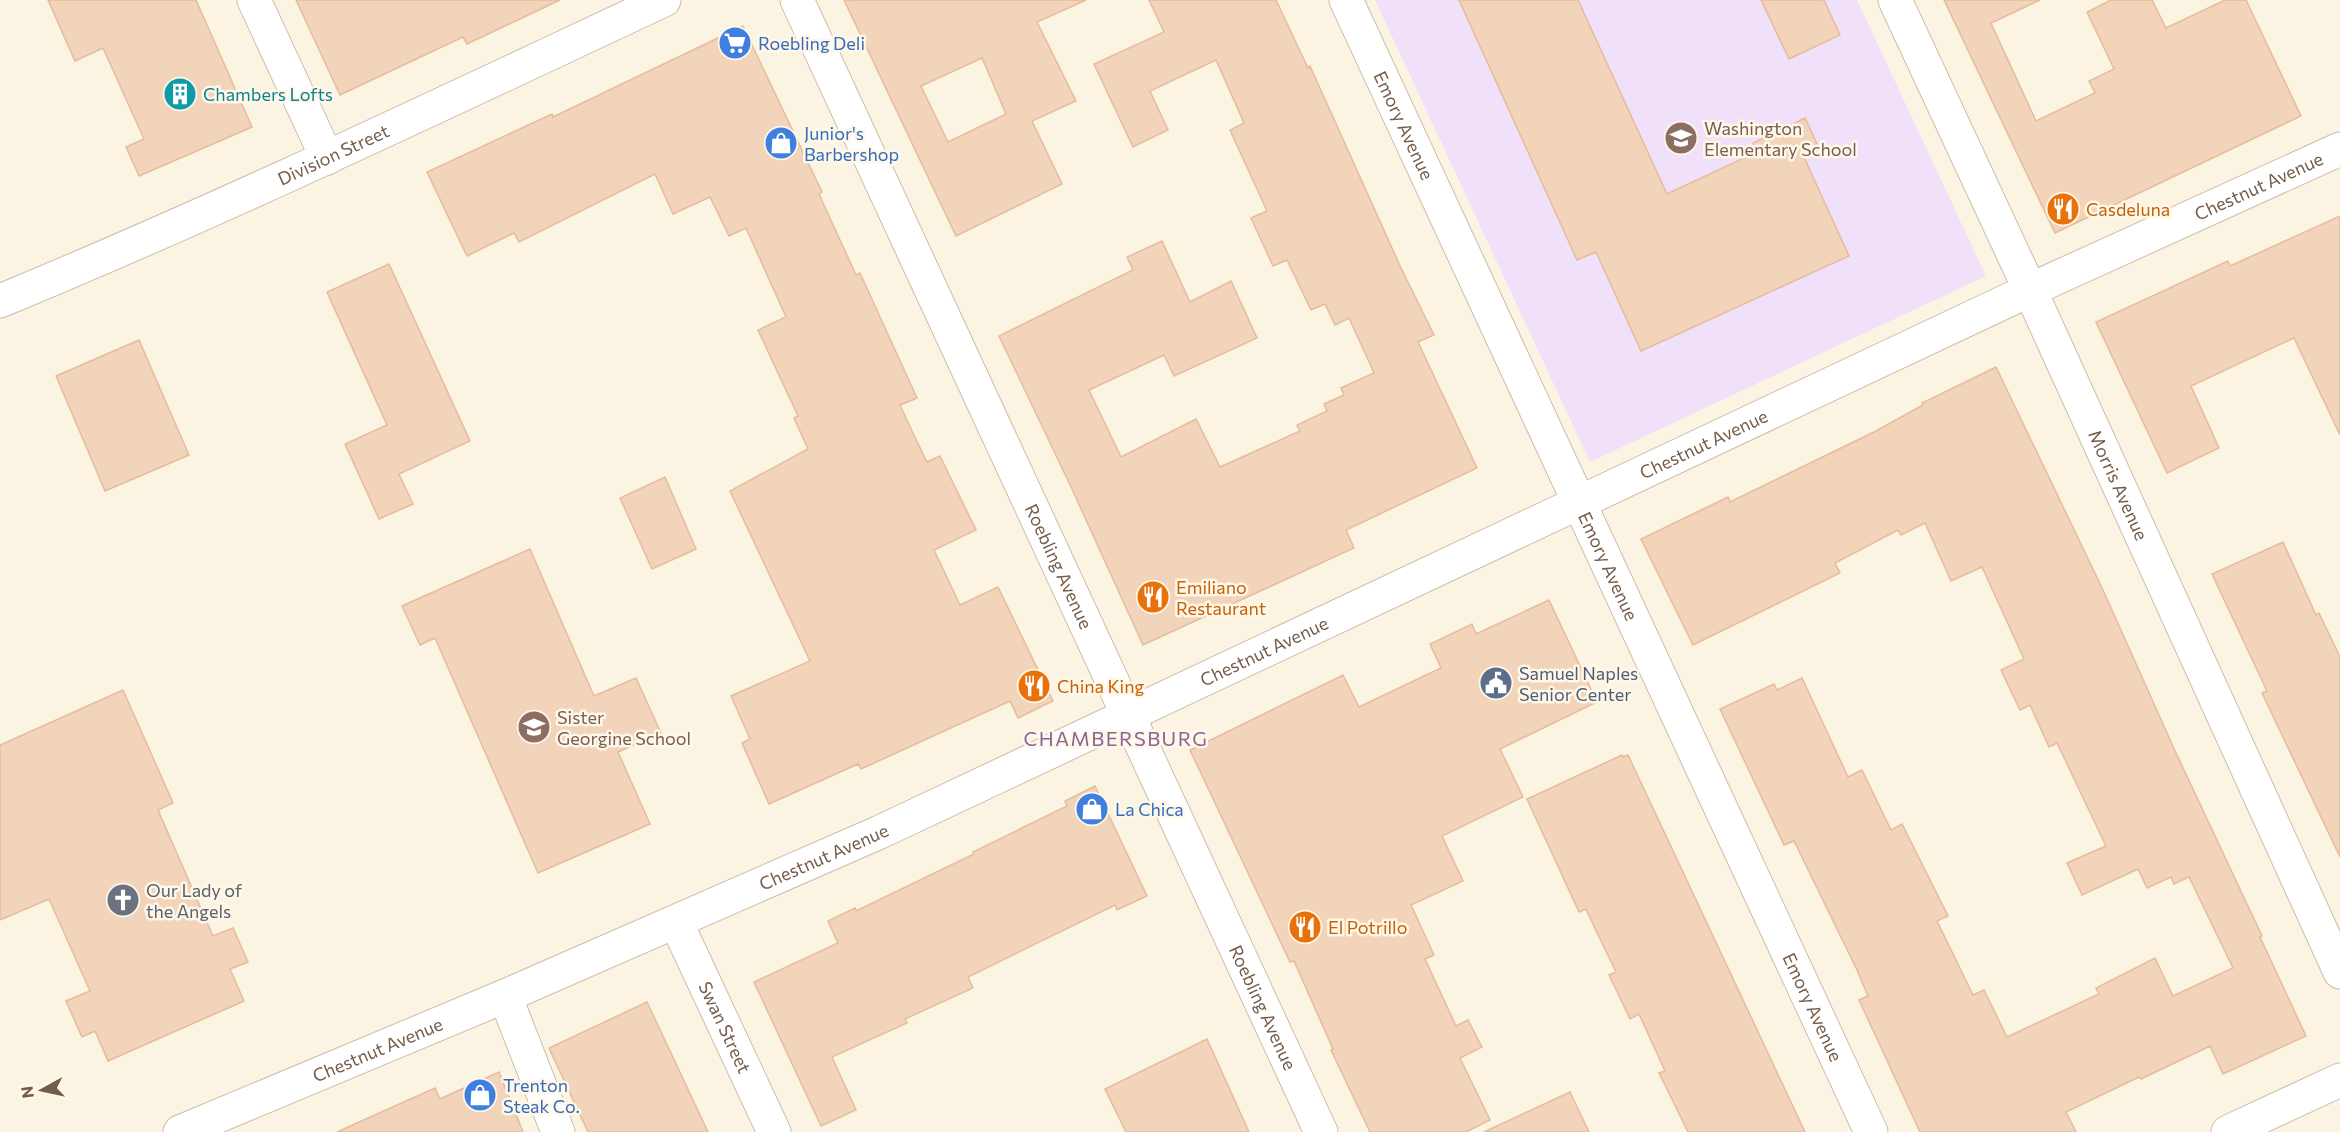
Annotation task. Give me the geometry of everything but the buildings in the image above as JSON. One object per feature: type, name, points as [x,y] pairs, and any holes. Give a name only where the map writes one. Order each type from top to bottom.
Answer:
[{"type":"street","points":[[254,0],[327,158]]},
{"type":"street","name":"Division Street","points":[[0,301],[87,265],[327,158],[664,0]]},
{"type":"street","name":"Roebling Avenue","points":[[796,0],[1321,1132]]},
{"type":"street","name":"Emory Avenue","points":[[1346,0],[1871,1132]]},
{"type":"street","name":"Morris Avenue","points":[[1895,0],[2030,290],[2340,972]]},
{"type":"street","name":"Chestnut Avenue","points":[[180,1132],[505,996],[880,832],[2030,290],[2340,149]]},
{"type":"street","name":"Swan Street","points":[[676,922],[774,1132]]},
{"type":"street","points":[[505,996],[558,1132]]},
{"type":"street","points":[[2228,1132],[2340,1080]]},
{"type":"shaded area","name":"Washington Elementary School","points":[[1375,0],[1857,0],[1986,276],[1590,462]]},
{"type":"place","name":"Roebling Deli","points":[[735,43]]},
{"type":"place","name":"Chambers Lofts","points":[[180,94]]},
{"type":"place","name":"Washington Elementary School","points":[[1681,138]]},
{"type":"place","name":"Junior's Barbershop","points":[[781,143]]},
{"type":"place","name":"Casdeluna","points":[[2063,209]]},
{"type":"place","name":"Emiliano Restaurant","points":[[1153,597]]},
{"type":"place","name":"Samuel Naples Senior Center","points":[[1496,683]]},
{"type":"place","name":"China King","points":[[1034,686]]},
{"type":"place","name":"Sister Georgine School","points":[[534,727]]},
{"type":"place","name":"La Chica","points":[[1092,809]]},
{"type":"place","name":"Our Lady of the Angels","points":[[123,900]]},
{"type":"place","name":"El Potrillo","points":[[1305,927]]},
{"type":"place","name":"Trenton Steak Co.","points":[[480,1095]]},
{"type":"district","name":"CHAMBERSBURG","points":[[1116,738]]}]
